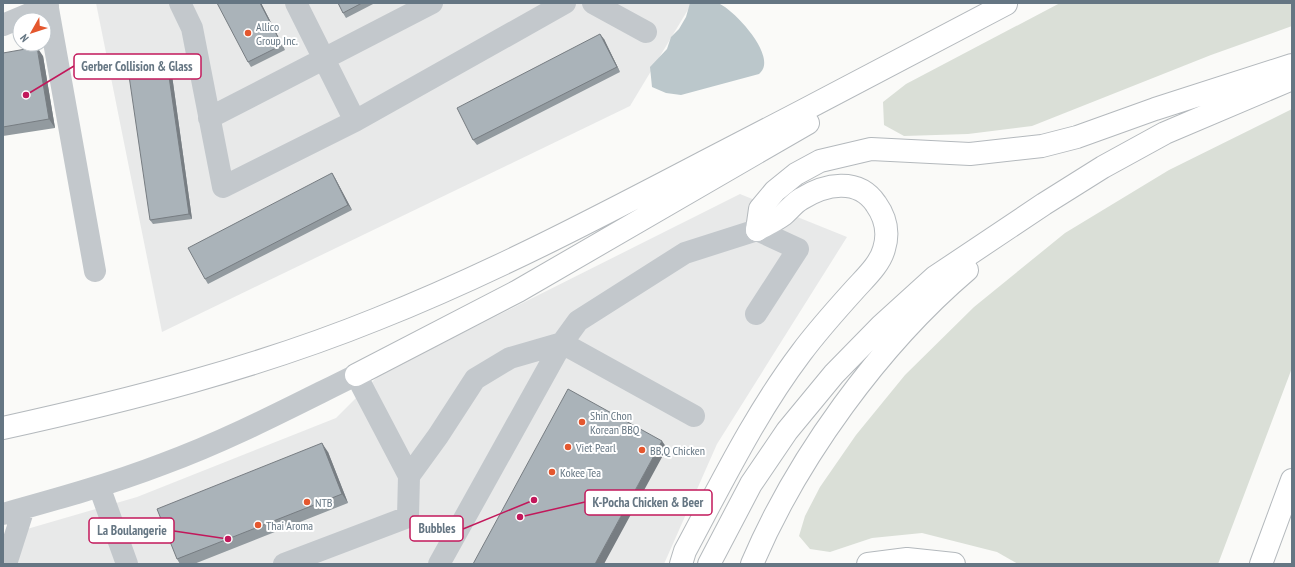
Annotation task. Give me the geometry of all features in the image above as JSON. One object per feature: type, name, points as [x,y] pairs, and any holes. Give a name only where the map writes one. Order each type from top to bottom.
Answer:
[{"type":"main road","points":[[356,375],[518,290],[586,252],[754,156],[1007,4]]},
{"type":"main road","points":[[3,428],[101,406],[214,375],[296,349],[377,319],[539,247],[1007,4]]},
{"type":"main road","points":[[757,230],[760,209],[774,191],[796,174],[820,161],[871,148],[970,154],[1042,146],[1077,137],[1155,109],[1292,65]]},
{"type":"main road","points":[[709,564],[751,484],[787,431],[834,374],[880,326],[935,277],[1044,204],[1103,167],[1165,134],[1292,79]]},
{"type":"main road","points":[[681,564],[685,551],[733,463],[772,396],[801,353],[873,268],[884,250],[887,232],[884,214],[872,198],[856,188],[837,184],[819,189],[800,199],[783,215],[757,230]]},
{"type":"main road","points":[[752,564],[789,490],[821,437],[854,392],[894,344],[947,287],[1044,204]]},
{"type":"main road","points":[[1261,564],[1292,480]]},
{"type":"main road","points":[[868,564],[907,559],[954,564]]},
{"type":"street","points":[[180,3],[192,28],[223,187],[355,121],[565,3]]},
{"type":"street","points":[[296,3],[355,121]]},
{"type":"street","points":[[209,118],[432,3]]},
{"type":"street","points":[[593,3],[646,32]]},
{"type":"street","points":[[3,25],[47,4],[94,272]]},
{"type":"street","points":[[440,564],[562,343],[578,321],[685,253],[757,230],[798,249],[756,314]]},
{"type":"street","points":[[409,476],[438,436],[475,379],[510,358],[562,343],[694,416]]},
{"type":"street","points":[[3,514],[99,486],[164,464],[236,434],[356,375],[409,476],[408,516],[284,564]]},
{"type":"street","points":[[99,486],[127,564]]},
{"type":"street","points":[[6,564],[24,508]]},
{"type":"shaded area","points":[[710,2],[720,4],[745,25],[760,47],[764,57],[764,67],[759,74],[681,95],[666,93],[652,87],[650,67],[667,49],[671,37],[679,29],[686,17],[690,3]]},
{"type":"shaded area","points":[[96,3],[692,3],[630,106],[162,332]]},
{"type":"shaded area","points":[[1060,3],[1292,3],[1292,26],[1211,55],[1032,126],[968,134],[904,136],[884,125],[883,102],[906,84]]},
{"type":"shaded area","points":[[1292,109],[1292,368],[1218,564],[1018,564],[997,552],[922,533],[872,538],[830,552],[810,549],[799,536],[805,516],[820,487],[856,435],[905,375],[974,307],[1065,233],[1169,170]]},
{"type":"shaded area","points":[[740,194],[847,237],[717,444],[664,564],[3,564],[3,536],[137,497],[336,418],[379,375]]},
{"type":"building","points":[[217,3],[260,3],[282,45],[248,62]]},
{"type":"building","points":[[338,3],[362,3],[343,13]]},
{"type":"building","points":[[600,34],[617,67],[473,140],[457,108]]},
{"type":"building","points":[[12,51],[38,52],[49,119],[3,127],[3,53]]},
{"type":"building","points":[[166,56],[189,214],[150,220],[127,62]]},
{"type":"building","points":[[332,173],[348,205],[205,279],[188,248]]},
{"type":"building","points":[[568,389],[662,441],[595,564],[473,564]]},
{"type":"building","points":[[322,443],[342,494],[177,559],[157,509]]},
{"type":"place","name":"Allico Group Inc.","points":[[248,33]]},
{"type":"place","name":"Gerber Collision & Glass","points":[[26,95]]},
{"type":"place","name":"Shin Chon Korean BBQ","points":[[582,422]]},
{"type":"place","name":"Viet Pearl","points":[[568,447]]},
{"type":"place","name":"BB.Q Chicken","points":[[642,450]]},
{"type":"place","name":"Kokee Tea","points":[[552,472]]},
{"type":"place","name":"Bubbles","points":[[534,500]]},
{"type":"place","name":"NTB","points":[[307,502]]},
{"type":"place","name":"K-Pocha Chicken & Beer","points":[[520,517]]},
{"type":"place","name":"Thai Aroma","points":[[258,525]]},
{"type":"place","name":"La Boulangerie","points":[[228,539]]}]
